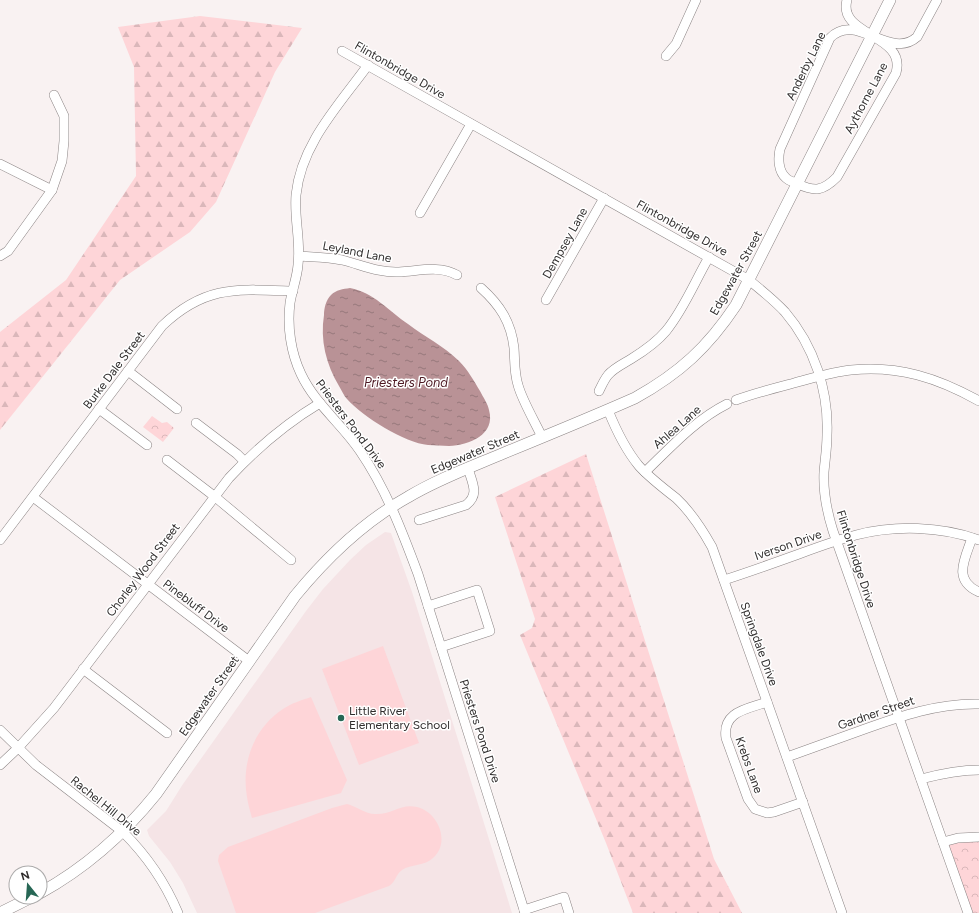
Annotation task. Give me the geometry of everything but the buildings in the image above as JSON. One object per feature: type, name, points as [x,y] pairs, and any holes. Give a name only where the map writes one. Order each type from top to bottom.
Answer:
[{"type":"street","points":[[666,56],[676,44],[696,0]]},
{"type":"street","points":[[847,0],[846,8],[852,21],[872,36],[898,44],[905,44],[912,41],[916,37],[937,0]]},
{"type":"street","name":"Edgewater Street","points":[[48,888],[88,862],[123,832],[156,794],[295,596],[334,552],[355,533],[392,506],[433,483],[635,398],[675,374],[710,341],[736,305],[890,0]]},
{"type":"street","name":"Anderby Lane","points":[[798,184],[786,178],[782,172],[779,160],[780,149],[830,38],[835,33],[848,28],[872,36]]},
{"type":"street","name":"Aythorne Lane","points":[[798,184],[810,190],[814,190],[823,188],[837,177],[896,73],[898,59],[890,48],[872,36]]},
{"type":"street","name":"Flintonbridge Drive","points":[[342,51],[749,280],[770,297],[785,312],[797,328],[808,347],[820,376],[825,396],[827,435],[824,492],[836,541],[968,913]]},
{"type":"street","name":"Priesters Pond Drive","points":[[368,65],[317,134],[302,165],[296,197],[299,256],[290,305],[289,323],[291,340],[301,374],[310,390],[360,451],[376,475],[404,534],[525,911]]},
{"type":"street","points":[[0,256],[8,251],[52,190],[62,161],[64,116],[54,95]]},
{"type":"street","points":[[420,213],[471,124]]},
{"type":"street","points":[[0,164],[52,190]]},
{"type":"street","name":"Dempsey Lane","points":[[546,300],[604,198]]},
{"type":"street","name":"Leyland Lane","points":[[299,256],[326,257],[382,271],[398,272],[436,269],[451,272],[457,275]]},
{"type":"street","points":[[599,391],[608,375],[648,348],[666,331],[676,317],[709,257]]},
{"type":"street","points":[[480,288],[493,298],[503,312],[512,337],[515,374],[518,387],[542,437]]},
{"type":"street","name":"Burke Dale Street","points":[[0,540],[162,326],[180,310],[201,298],[230,290],[245,289],[293,291]]},
{"type":"street","name":"Ahlea Lane","points":[[645,472],[692,427],[706,416],[751,394],[820,376],[851,370],[895,370],[916,374],[938,381],[956,388],[979,401]]},
{"type":"street","points":[[128,371],[178,409]]},
{"type":"street","name":"Chorley Wood Street","points":[[0,765],[42,723],[214,496],[244,461],[282,428],[320,403]]},
{"type":"street","points":[[99,409],[147,445]]},
{"type":"street","name":"Springdale Drive","points":[[608,410],[619,437],[629,452],[645,472],[690,513],[712,547],[842,913]]},
{"type":"street","points":[[196,423],[244,461]]},
{"type":"street","points":[[167,460],[214,496],[291,560]]},
{"type":"street","points":[[419,520],[466,505],[471,501],[474,495],[474,489],[468,468]]},
{"type":"street","name":"Pinebluff Drive","points":[[33,497],[249,661]]},
{"type":"street","name":"Iverson Drive","points":[[724,580],[836,541],[878,530],[921,529],[942,531],[976,539]]},
{"type":"street","points":[[976,539],[962,567],[962,576],[967,584],[979,592]]},
{"type":"street","points":[[428,606],[478,590],[490,631],[441,647]]},
{"type":"street","points":[[83,669],[167,733]]},
{"type":"street","name":"Krebs Lane","points":[[767,702],[736,713],[729,719],[726,727],[726,738],[745,792],[751,805],[755,809],[767,813],[803,802]]},
{"type":"street","name":"Gardner Street","points":[[787,757],[921,710],[945,706],[977,704]]},
{"type":"street","name":"Rachel Hill Drive","points":[[0,730],[36,765],[123,832],[142,852],[155,869],[178,913]]},
{"type":"street","points":[[920,779],[943,773],[963,770],[979,770]]},
{"type":"street","points":[[943,842],[958,838],[979,837]]},
{"type":"street","points":[[525,911],[564,897],[569,913]]},
{"type":"street","points":[[0,913],[16,905]]},
{"type":"shaded area","name":"Little River Elementary School","points":[[385,532],[391,533],[412,592],[512,913],[197,913],[183,883],[170,862],[149,836],[147,830],[166,811],[183,784],[323,589],[366,545]]},
{"type":"green space","points":[[200,16],[302,28],[275,72],[216,202],[190,232],[120,280],[0,430],[0,332],[66,280],[136,176],[134,67],[118,27]]},
{"type":"green space","points":[[152,416],[162,423],[167,422],[174,428],[163,442],[143,427]]},
{"type":"green space","points":[[586,454],[714,859],[742,913],[633,913],[606,843],[520,635],[532,628],[535,619],[495,497]]},
{"type":"green space","points":[[383,646],[419,743],[359,765],[322,669]]},
{"type":"green space","points":[[311,697],[347,780],[341,793],[252,818],[248,805],[246,772],[248,759],[257,736],[264,726],[283,709],[293,703]]},
{"type":"green space","points":[[347,804],[368,813],[375,814],[386,813],[411,806],[424,810],[431,815],[440,828],[441,844],[438,851],[430,861],[402,870],[393,883],[389,886],[315,913],[236,913],[218,861],[219,855],[228,847],[332,808]]},
{"type":"green space","points":[[979,837],[979,913],[968,913],[943,842]]},
{"type":"water","name":"Priesters Pond","points":[[350,288],[366,293],[414,329],[447,351],[462,364],[475,383],[488,408],[490,419],[489,426],[485,432],[472,441],[457,445],[444,446],[419,443],[408,440],[385,428],[363,414],[347,399],[334,378],[327,360],[323,324],[325,307],[329,297],[337,291]]},
{"type":"place","name":"Little River Elementary School","points":[[341,718]]}]
